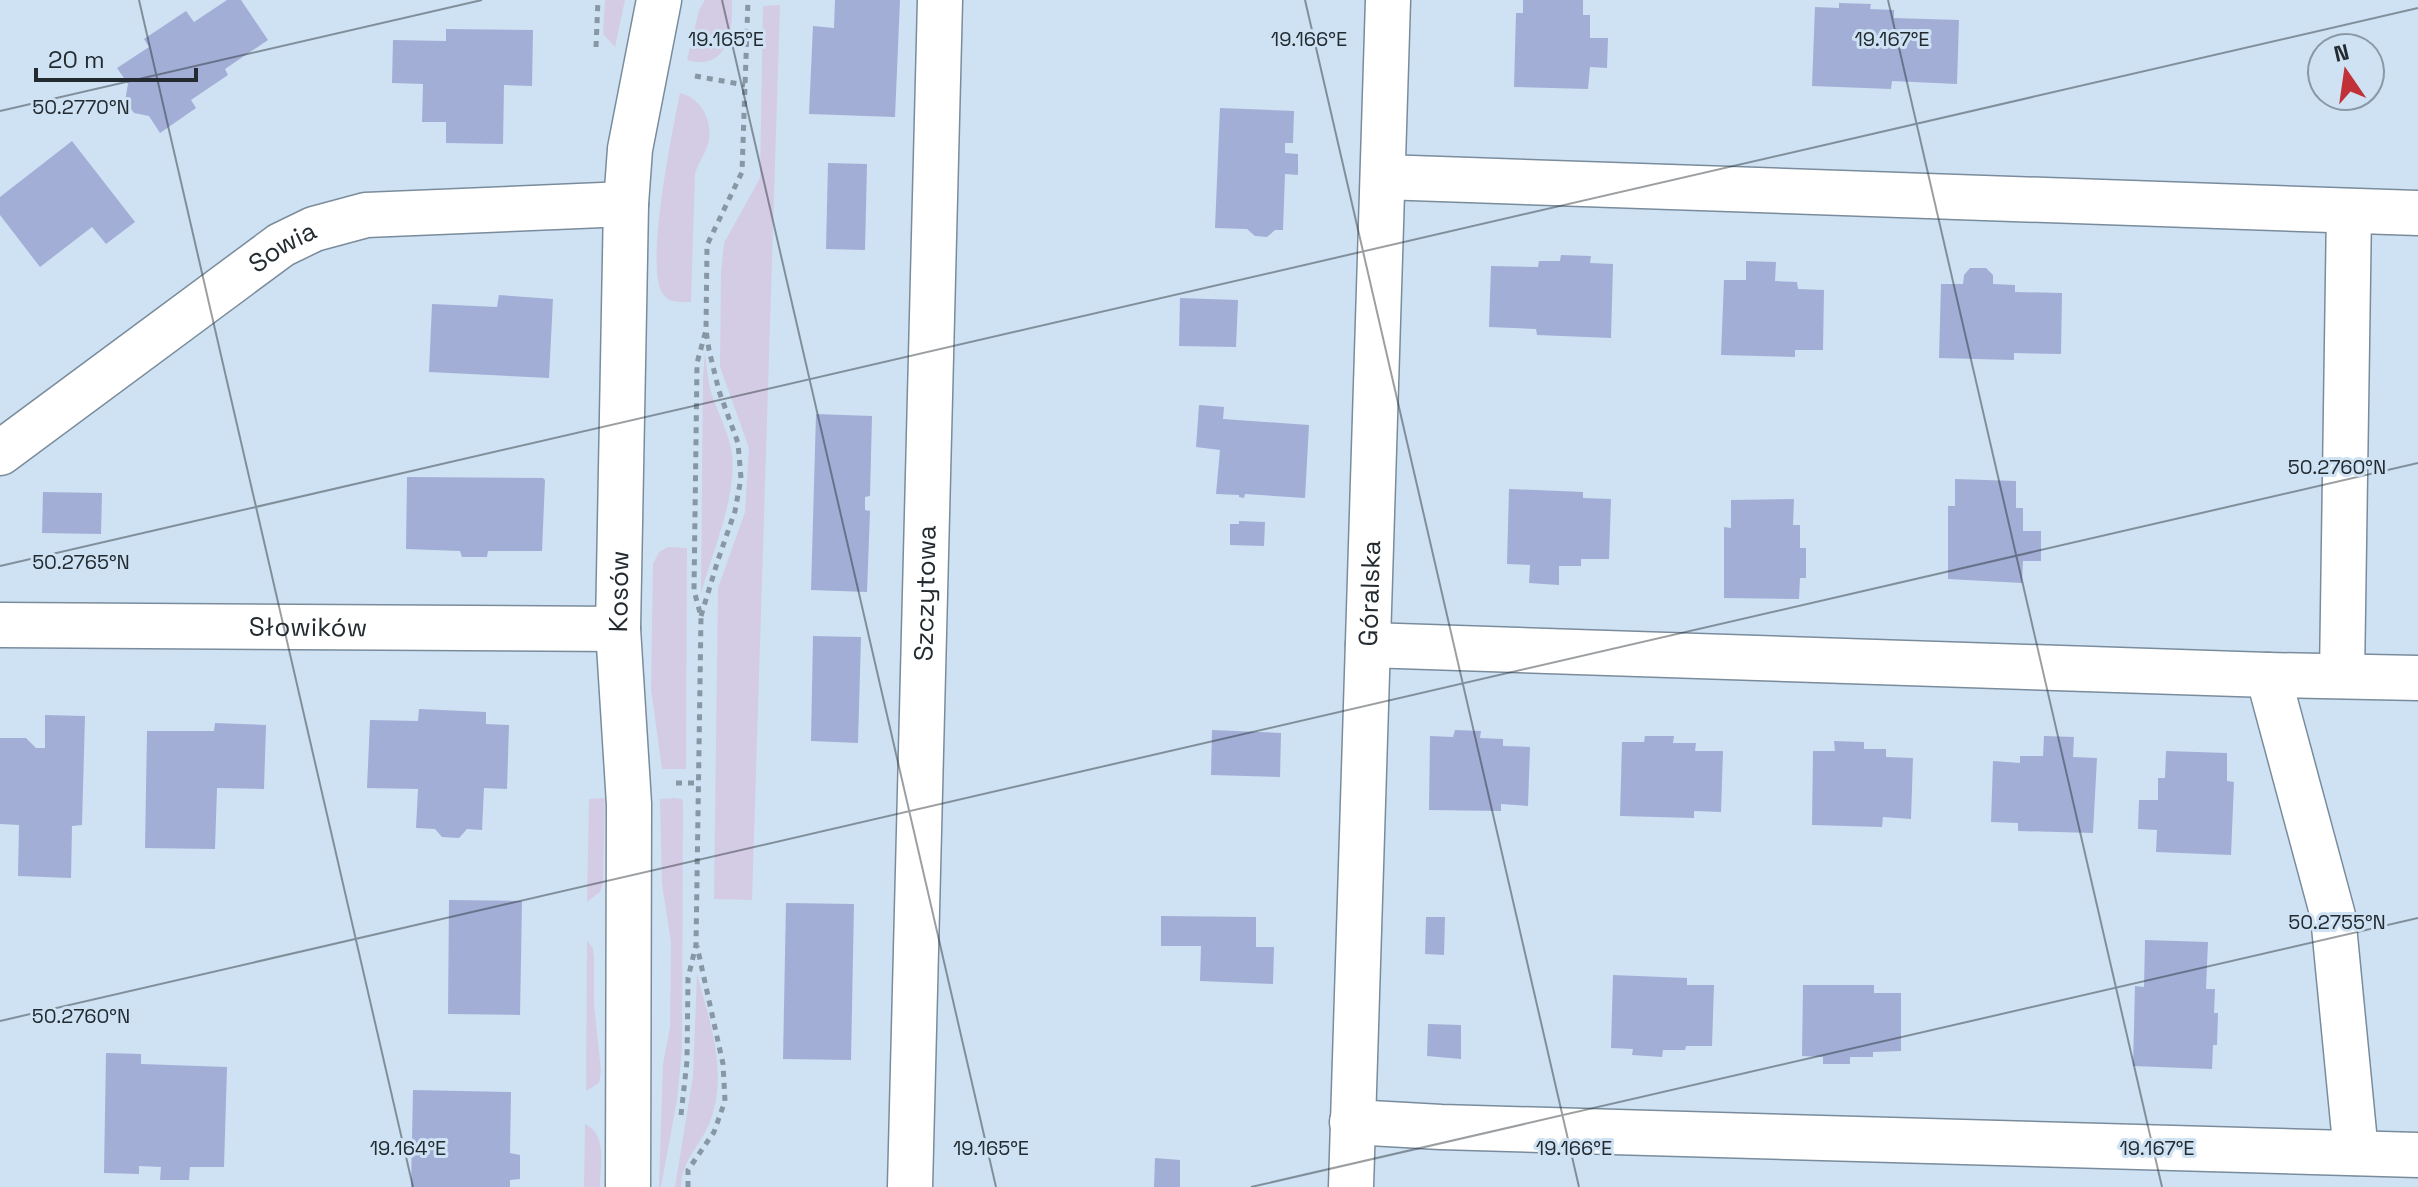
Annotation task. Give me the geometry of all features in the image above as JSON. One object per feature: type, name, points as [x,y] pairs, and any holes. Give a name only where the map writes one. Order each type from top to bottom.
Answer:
[{"type":"street","name":"Kosów","points":[[628,1187],[629,804],[618,629],[626,204],[630,149],[659,0]]},
{"type":"street","name":"Szczytowa","points":[[910,1187],[940,0]]},
{"type":"street","name":"Góralska","points":[[1351,1187],[1388,0]]},
{"type":"street","points":[[1383,177],[2418,213]]},
{"type":"street","name":"Sowia","points":[[0,453],[281,245],[314,229],[366,215],[626,204]]},
{"type":"street","points":[[2342,676],[2349,211]]},
{"type":"street","name":"Słowików","points":[[0,625],[618,629]]},
{"type":"street","points":[[1368,645],[2418,678]]},
{"type":"street","points":[[2268,675],[2333,916],[2356,1153]]},
{"type":"street","points":[[1352,1122],[2418,1155]]},
{"type":"path","points":[[701,617],[735,511],[741,478],[738,443],[714,376],[706,330],[708,239],[739,180],[744,163],[748,0]]},
{"type":"path","points":[[680,1123],[687,1061],[688,978],[696,945],[701,617],[694,590],[697,363],[706,330]]},
{"type":"path","points":[[688,1187],[688,1170],[714,1132],[725,1101],[723,1064],[696,945]]},
{"type":"shaded area","points":[[605,0],[625,0],[615,47],[603,34]]},
{"type":"shaded area","points":[[705,0],[732,0],[726,45],[712,60],[687,60],[699,10]]},
{"type":"shaded area","points":[[780,5],[752,900],[714,899],[718,588],[745,512],[749,448],[720,367],[721,273],[724,243],[760,178],[763,6]]},
{"type":"shaded area","points":[[680,93],[700,106],[709,128],[708,144],[695,174],[691,302],[672,301],[666,297],[658,280],[658,229]]},
{"type":"shaded area","points":[[705,352],[710,389],[731,447],[733,471],[727,506],[701,594],[703,376]]},
{"type":"shaded area","points":[[668,547],[687,548],[686,769],[662,769],[651,689],[653,564],[659,552]]},
{"type":"shaded area","points":[[605,798],[603,883],[600,892],[587,902],[589,799]]},
{"type":"shaded area","points":[[660,799],[682,799],[683,803],[682,1050],[677,1100],[659,1187],[663,1064],[670,1028],[671,942],[662,884]]},
{"type":"shaded area","points":[[587,941],[593,948],[594,1004],[601,1071],[599,1083],[586,1091]]},
{"type":"shaded area","points":[[697,974],[716,1050],[717,1088],[708,1126],[687,1162],[681,1187],[675,1187],[693,1076]]},
{"type":"shaded area","points":[[585,1124],[600,1143],[600,1187],[584,1187]]},
{"type":"building","points":[[227,0],[241,0],[268,40],[225,69],[228,75],[191,100],[196,108],[160,133],[149,116],[134,113],[125,101],[128,84],[117,68],[149,47],[144,39],[186,11],[194,22]]},
{"type":"building","points":[[835,0],[900,0],[895,117],[809,114],[813,26],[834,28]]},
{"type":"building","points":[[1523,0],[1583,0],[1583,15],[1590,15],[1590,38],[1608,38],[1607,68],[1590,67],[1588,89],[1514,87],[1516,13],[1523,13]]},
{"type":"building","points":[[1839,3],[1871,4],[1870,9],[1894,10],[1894,18],[1959,20],[1957,84],[1892,81],[1891,89],[1812,86],[1815,7],[1839,8]]},
{"type":"building","points":[[446,29],[533,30],[532,86],[504,85],[503,144],[446,143],[446,122],[422,122],[423,84],[392,83],[393,40],[446,41]]},
{"type":"building","points":[[1220,108],[1294,111],[1293,143],[1285,143],[1285,153],[1298,154],[1298,175],[1285,174],[1283,230],[1275,230],[1267,237],[1255,236],[1247,229],[1215,228]]},
{"type":"building","points":[[72,141],[135,222],[106,244],[92,227],[40,267],[0,215],[0,197]]},
{"type":"building","points":[[828,163],[867,164],[865,250],[826,249]]},
{"type":"building","points":[[1561,255],[1591,256],[1590,263],[1613,264],[1611,338],[1537,335],[1536,329],[1489,327],[1491,266],[1538,267],[1539,261],[1560,261]]},
{"type":"building","points":[[1746,261],[1776,262],[1775,281],[1797,282],[1798,289],[1824,290],[1823,350],[1795,350],[1795,357],[1721,355],[1724,280],[1746,280]]},
{"type":"building","points":[[1970,268],[1986,268],[1993,275],[1993,284],[2015,285],[2015,292],[2062,293],[2061,354],[2014,353],[2014,360],[1939,358],[1941,284],[1963,284],[1964,275]]},
{"type":"building","points":[[499,295],[553,299],[549,378],[429,372],[432,304],[497,307]]},
{"type":"building","points":[[1180,298],[1238,300],[1236,347],[1179,346]]},
{"type":"building","points":[[1199,405],[1224,407],[1223,419],[1309,425],[1305,498],[1245,494],[1244,498],[1216,494],[1220,450],[1196,447]]},
{"type":"building","points":[[816,414],[872,416],[870,496],[865,497],[865,510],[870,511],[867,592],[811,590]]},
{"type":"building","points":[[407,477],[543,478],[542,551],[488,551],[487,557],[462,557],[460,551],[406,549]]},
{"type":"building","points":[[1955,479],[2016,481],[2016,508],[2023,508],[2023,531],[2041,531],[2041,561],[2023,561],[2022,583],[1948,579],[1948,506],[1955,506]]},
{"type":"building","points":[[1509,489],[1583,492],[1583,498],[1611,499],[1609,559],[1581,559],[1581,566],[1559,566],[1559,585],[1529,583],[1530,565],[1507,564]]},
{"type":"building","points":[[43,492],[102,493],[101,534],[42,533]]},
{"type":"building","points":[[1794,499],[1793,525],[1800,525],[1800,548],[1806,548],[1806,578],[1800,578],[1799,599],[1724,598],[1724,527],[1731,528],[1731,500]]},
{"type":"building","points":[[1239,521],[1265,522],[1264,546],[1230,545],[1230,524],[1239,524]]},
{"type":"building","points":[[813,636],[861,637],[858,743],[811,741]]},
{"type":"building","points":[[419,709],[486,712],[486,724],[509,725],[507,789],[484,788],[482,830],[467,829],[459,838],[442,837],[435,829],[416,828],[418,789],[367,788],[370,720],[418,721]]},
{"type":"building","points":[[45,715],[85,716],[82,825],[72,826],[71,878],[18,876],[19,825],[0,824],[0,738],[26,738],[36,748],[45,748]]},
{"type":"building","points":[[215,723],[266,725],[264,789],[217,788],[215,849],[145,848],[147,731],[214,731]]},
{"type":"building","points":[[1212,730],[1281,733],[1280,777],[1211,775]]},
{"type":"building","points":[[1455,730],[1481,731],[1480,738],[1503,739],[1503,746],[1530,747],[1528,806],[1501,804],[1501,811],[1429,810],[1430,736],[1453,737]]},
{"type":"building","points":[[1645,736],[1674,736],[1673,743],[1696,743],[1695,751],[1723,751],[1721,812],[1694,811],[1694,818],[1620,816],[1622,742],[1644,742]]},
{"type":"building","points":[[2044,736],[2074,737],[2073,757],[2097,758],[2093,833],[2018,831],[2018,823],[1991,822],[1993,761],[2020,763],[2020,756],[2043,756]]},
{"type":"building","points":[[1834,741],[1864,742],[1864,749],[1886,749],[1886,757],[1913,758],[1911,819],[1883,817],[1882,827],[1812,825],[1813,751],[1835,751]]},
{"type":"building","points":[[2166,751],[2227,753],[2227,781],[2234,782],[2231,855],[2156,852],[2157,830],[2138,829],[2139,800],[2158,800],[2158,778],[2165,778]]},
{"type":"building","points":[[449,900],[522,901],[520,1015],[448,1014]]},
{"type":"building","points":[[786,903],[854,904],[851,1060],[783,1059]]},
{"type":"building","points":[[1161,916],[1256,917],[1256,947],[1274,947],[1273,984],[1200,981],[1201,946],[1161,946]]},
{"type":"building","points":[[1426,917],[1445,917],[1444,955],[1425,954]]},
{"type":"building","points":[[2145,940],[2208,942],[2206,989],[2215,989],[2214,1013],[2218,1013],[2217,1045],[2213,1045],[2212,1069],[2133,1066],[2135,986],[2144,987]]},
{"type":"building","points":[[1613,975],[1687,978],[1687,985],[1714,985],[1712,1046],[1663,1050],[1662,1057],[1632,1055],[1633,1049],[1611,1048]]},
{"type":"building","points":[[1803,985],[1874,985],[1874,993],[1901,993],[1901,1051],[1873,1052],[1873,1057],[1850,1057],[1850,1064],[1823,1064],[1823,1057],[1802,1056]]},
{"type":"building","points":[[1428,1024],[1461,1025],[1461,1059],[1427,1056]]},
{"type":"building","points":[[106,1053],[141,1054],[141,1064],[227,1067],[224,1167],[190,1167],[189,1180],[160,1180],[161,1167],[139,1166],[139,1174],[104,1173]]},
{"type":"building","points":[[413,1090],[511,1092],[510,1153],[520,1155],[520,1179],[510,1180],[510,1187],[411,1187]]},
{"type":"building","points":[[1155,1158],[1180,1160],[1180,1187],[1154,1187]]}]
